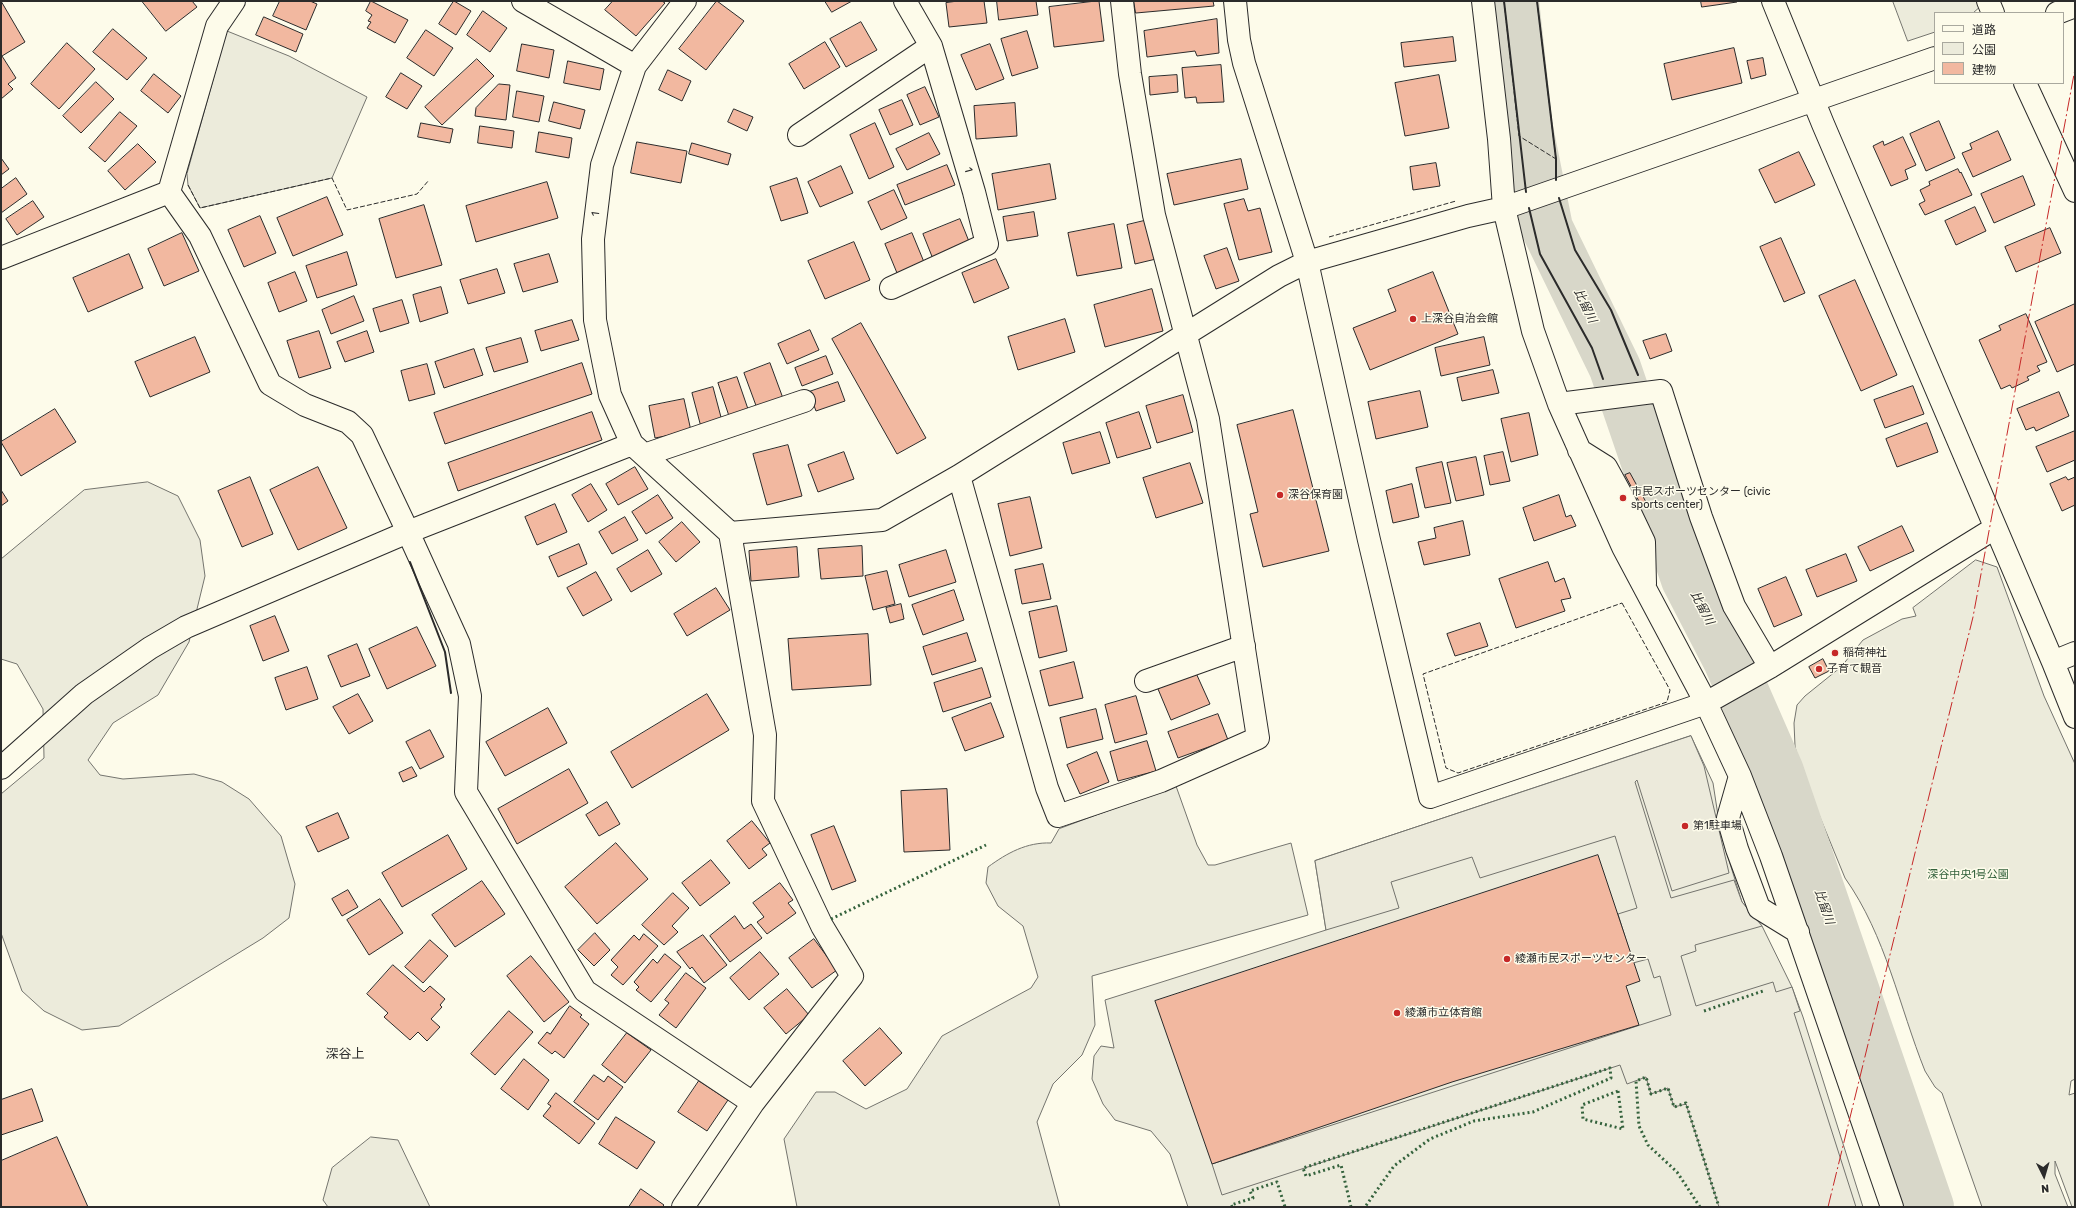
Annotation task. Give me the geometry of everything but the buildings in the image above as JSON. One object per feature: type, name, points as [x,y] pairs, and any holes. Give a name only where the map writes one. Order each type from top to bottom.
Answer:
[{"type":"street","points":[[169,192],[218,26],[234,1]]},
{"type":"street","points":[[523,1],[635,66]]},
{"type":"street","name":"1","points":[[638,450],[610,395],[595,320],[593,239],[602,165],[635,66],[685,1]]},
{"type":"street","name":"1","points":[[891,288],[987,244],[974,192],[931,46],[905,1]]},
{"type":"street","points":[[959,476],[1048,788],[1058,816],[1161,781],[1258,738],[1208,419],[1154,215],[1130,74],[1122,1]]},
{"type":"street","points":[[1235,1],[1239,40],[1244,63],[1307,262],[1369,540],[1430,797],[1706,703],[1763,670],[1995,528]]},
{"type":"street","points":[[1483,1],[1499,139],[1504,208],[1533,331],[1559,404],[1623,548],[1706,703],[1740,776],[1772,856],[1892,1207]]},
{"type":"street","points":[[1773,1],[1813,101],[2053,662],[2075,718]]},
{"type":"street","points":[[1988,1],[1993,12]]},
{"type":"street","points":[[2060,12],[2075,6]]},
{"type":"street","points":[[799,135],[931,46]]},
{"type":"street","points":[[730,533],[882,520],[959,476],[1186,336],[1279,276],[1307,262],[1468,216],[1504,208],[1934,58]]},
{"type":"street","points":[[2025,84],[2075,191]]},
{"type":"street","points":[[1,258],[169,192]]},
{"type":"street","points":[[169,192],[200,236],[270,384],[305,405],[348,422],[362,435],[459,644],[470,696],[466,792],[585,991],[753,1103]]},
{"type":"street","points":[[1559,404],[1661,391],[1701,517],[1734,606],[1763,670]]},
{"type":"street","points":[[1,768],[84,694],[156,644],[186,627],[408,532],[638,450],[804,401]]},
{"type":"street","points":[[638,450],[730,533],[765,735],[763,801],[822,926],[852,976],[753,1103],[684,1207]]},
{"type":"street","points":[[1146,681],[1244,646]]},
{"type":"street","points":[[2053,662],[2075,653]]},
{"type":"street","points":[[1740,776],[1728,818],[1737,849],[1759,908],[1798,932]]},
{"type":"green space","points":[[1893,1],[1980,1],[1982,5],[1974,12],[1934,12],[1934,32],[1908,41]]},
{"type":"green space","points":[[227,31],[289,56],[367,97],[332,178],[200,208],[188,185],[187,174]]},
{"type":"green space","points":[[148,482],[178,496],[200,540],[205,576],[189,642],[158,695],[113,723],[88,760],[100,775],[123,779],[194,774],[222,782],[249,799],[281,836],[295,884],[289,918],[263,938],[119,1026],[82,1030],[44,1011],[22,991],[1,933],[1,794],[44,758],[43,709],[17,664],[1,659],[1,559],[84,490]]},
{"type":"green space","name":"深谷中央1号公園","points":[[1976,560],[1997,567],[2044,696],[2075,764],[2075,1079],[2071,1081],[2069,1095],[2075,1093],[2075,1207],[2072,1207],[2055,1161],[2055,1174],[2068,1207],[1982,1207],[1942,1093],[1935,1087],[1925,1071],[1881,947],[1859,900],[1845,878],[1799,766],[1795,746],[1794,723],[1797,705],[1805,696],[1841,667],[1863,640],[1902,619],[1916,616],[1913,608]]},
{"type":"green space","name":"綾瀬市民スポーツセンター","points":[[1691,736],[1713,783],[1721,835],[1742,902],[1762,926],[1792,987],[1803,1017],[1863,1207],[1188,1207],[1170,1154],[1151,1131],[1115,1120],[1103,1104],[1092,1079],[1094,1056],[1101,1046],[1114,1048],[1105,1000],[1326,930],[1315,861]]},
{"type":"green space","points":[[1176,786],[1197,845],[1208,865],[1215,865],[1291,843],[1308,915],[1092,976],[1095,1025],[1082,1055],[1053,1084],[1037,1122],[1060,1207],[797,1207],[784,1139],[816,1092],[835,1092],[866,1109],[907,1089],[942,1036],[1031,988],[1038,977],[1023,926],[998,906],[986,883],[988,867],[1002,857],[1018,849],[1034,844],[1051,843],[1059,829]]},
{"type":"green space","points":[[371,1137],[398,1140],[430,1207],[328,1207],[323,1200],[332,1168]]},
{"type":"shaded area","points":[[1691,736],[1704,766],[1729,873],[1672,891],[1637,780],[1635,782],[1671,898],[1734,880],[1742,902],[1762,926],[1695,945],[1696,951],[1681,956],[1696,1006],[1773,982],[1776,992],[1792,987],[1800,1011],[1794,1013],[1856,1207],[1719,1207],[1686,1104],[1674,1107],[1668,1088],[1651,1094],[1646,1077],[1627,1084],[1620,1065],[1222,1195],[1212,1164],[1671,1015],[1660,976],[1654,978],[1648,959],[1633,963],[1618,914],[1637,908],[1615,836],[1480,878],[1472,857],[1391,882],[1399,908],[1326,930],[1315,861]]},
{"type":"waterway","name":"比留川","points":[[1513,1],[1527,128],[1547,228],[1615,368],[1687,579],[1729,660],[1778,772],[1928,1207]]},
{"type":"hedge","points":[[831,919],[986,845]]},
{"type":"hedge","points":[[1704,1011],[1763,991]]},
{"type":"hedge","points":[[1351,1207],[1341,1165],[1306,1176],[1303,1168],[1610,1068],[1611,1078],[1533,1112],[1474,1121],[1430,1139],[1394,1166],[1365,1207]]},
{"type":"hedge","points":[[1700,1207],[1677,1172],[1648,1145],[1639,1126],[1636,1081],[1646,1077],[1651,1094],[1668,1088],[1674,1107],[1686,1103],[1719,1207]]},
{"type":"hedge","points":[[1618,1091],[1623,1129],[1583,1119],[1582,1105],[1618,1091]]},
{"type":"hedge","points":[[1232,1207],[1231,1205],[1253,1198],[1250,1191],[1277,1182],[1285,1207]]},
{"type":"fence","points":[[1504,1],[1519,136],[1556,159]]},
{"type":"fence","points":[[1537,1],[1556,159]]},
{"type":"fence","points":[[188,185],[200,208],[332,178],[347,210],[417,194],[429,180]]},
{"type":"fence","points":[[1329,237],[1456,201]]},
{"type":"fence","points":[[1622,603],[1670,690],[1667,702],[1458,773],[1446,768],[1423,674],[1622,603]]},
{"type":"wall","points":[[1504,1],[1526,192]]},
{"type":"wall","points":[[1537,1],[1556,159],[1556,180]]},
{"type":"wall","points":[[1559,198],[1575,250],[1611,310],[1638,375]]},
{"type":"wall","points":[[1529,208],[1540,254],[1592,348],[1603,379]]},
{"type":"wall","points":[[410,562],[445,652],[451,693]]},
{"type":"power","points":[[1828,1207],[1973,617],[2075,69]]},
{"type":"place","name":"上深谷自治会館","points":[[1413,319]]},
{"type":"place","name":"深谷保育園","points":[[1280,495]]},
{"type":"place","name":"市民スポーツセンター (civic sports center)","points":[[1623,498]]},
{"type":"place","name":"稲荷神社","points":[[1835,653]]},
{"type":"place","name":"子育て観音","points":[[1819,669]]},
{"type":"place","name":"第1駐車場","points":[[1685,826]]},
{"type":"place","name":"綾瀬市民スポーツセンター","points":[[1507,959]]},
{"type":"place","name":"綾瀬市立体育館","points":[[1397,1013]]},
{"type":"district","name":"深谷上","points":[[345,1054]]}]
